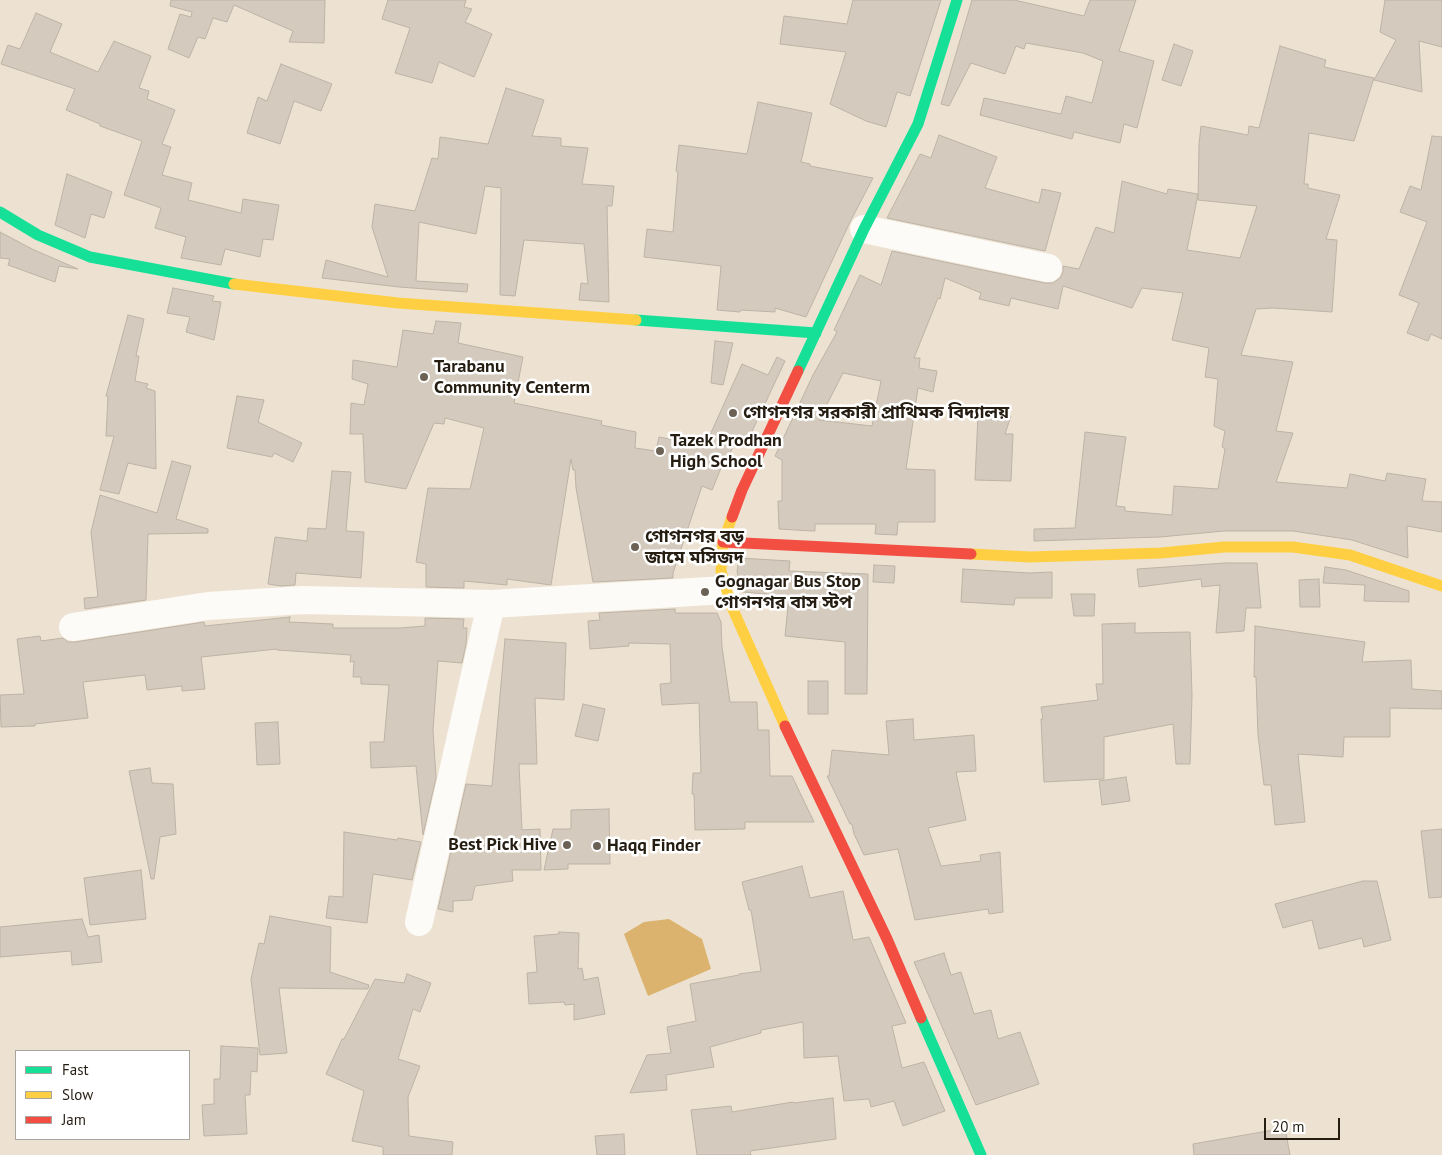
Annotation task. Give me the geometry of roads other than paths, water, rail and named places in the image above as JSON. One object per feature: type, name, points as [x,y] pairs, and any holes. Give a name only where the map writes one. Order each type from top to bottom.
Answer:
[{"type":"street","points":[[957,0],[918,124],[864,229],[742,490],[723,542],[721,571],[731,604],[784,723],[887,939],[981,1155]]},
{"type":"street","points":[[0,212],[38,235],[90,257],[241,285],[398,303],[816,332]]},
{"type":"street","points":[[864,229],[1048,268]]},
{"type":"street","points":[[723,542],[1030,557],[1161,553],[1224,547],[1293,547],[1350,555],[1442,586]]},
{"type":"street","points":[[74,627],[208,606],[303,600],[491,604],[726,590]]},
{"type":"street","points":[[420,922],[491,604]]},
{"type":"place","name":"Tarabanu Community Centerm","points":[[424,377]]},
{"type":"place","name":"গোগনগর সরকারী প্রাথিমক বিদ্যালয়","points":[[733,413]]},
{"type":"place","name":"Tazek Prodhan High School","points":[[660,451]]},
{"type":"place","name":"গোগনগর বড় জামে মসিজদ","points":[[635,547]]},
{"type":"place","name":"Gognagar Bus Stop গোগনগর বাস স্টপ","points":[[705,592]]},
{"type":"place","name":"Best Pick Hive","points":[[567,845]]},
{"type":"place","name":"Haqq Finder","points":[[597,846]]}]
